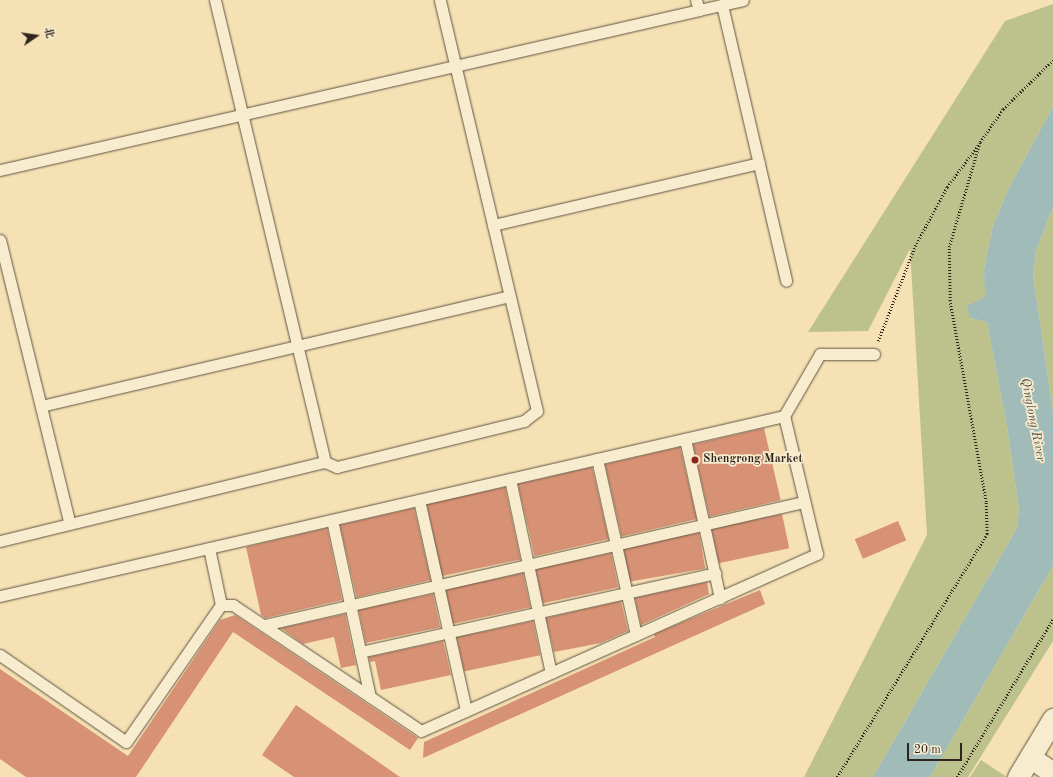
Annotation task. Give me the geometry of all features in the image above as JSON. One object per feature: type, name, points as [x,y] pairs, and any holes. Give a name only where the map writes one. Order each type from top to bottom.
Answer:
[{"type":"street","points":[[1018,777],[1053,719]]},
{"type":"street","points":[[1030,757],[1053,773]]},
{"type":"lane","points":[[215,0],[325,462]]},
{"type":"lane","points":[[0,540],[325,462],[337,467],[524,421],[537,411],[440,0]]},
{"type":"lane","points":[[0,170],[455,66],[697,5],[722,5],[743,0]]},
{"type":"lane","points":[[722,5],[786,281]]},
{"type":"lane","points":[[493,225],[759,163]]},
{"type":"lane","points":[[0,240],[5,285],[41,406],[70,524]]},
{"type":"lane","points":[[41,406],[510,296]]},
{"type":"lane","points":[[221,605],[233,605],[421,731],[817,554],[784,416],[820,354],[874,354]]},
{"type":"lane","points":[[0,596],[784,416]]},
{"type":"lane","points":[[685,439],[720,598]]},
{"type":"lane","points":[[597,459],[636,635]]},
{"type":"lane","points":[[510,479],[552,673]]},
{"type":"lane","points":[[419,500],[466,711]]},
{"type":"lane","points":[[264,625],[804,502]]},
{"type":"lane","points":[[332,520],[370,697]]},
{"type":"lane","points":[[0,655],[126,742],[221,605],[209,548]]},
{"type":"lane","points":[[360,652],[715,573]]},
{"type":"path","points":[[874,354],[915,246],[947,187],[1003,109],[1053,60]]},
{"type":"path","points":[[837,777],[987,534],[986,502],[948,275],[949,246],[980,142]]},
{"type":"path","points":[[957,777],[1053,619]]},
{"type":"green space","points":[[1053,4],[1053,106],[1008,190],[993,226],[984,269],[986,297],[970,318],[987,322],[1007,427],[1019,509],[1017,528],[873,777],[804,777],[927,535],[910,249],[868,331],[808,332],[1005,21]]},
{"type":"green space","points":[[1053,207],[1053,412],[1033,275],[1036,251]]},
{"type":"green space","points":[[1053,566],[1053,641],[968,777],[930,777]]},
{"type":"green space","points":[[981,760],[1007,777],[970,777]]},
{"type":"water","name":"Qinglong River","points":[[1053,106],[1053,207],[1036,251],[1033,275],[1053,412],[1053,566],[930,777],[873,777],[1017,528],[1019,509],[1007,427],[987,322],[970,318],[967,306],[985,297],[984,269],[993,226],[1008,190]]},
{"type":"building","points":[[764,428],[781,500],[710,517],[693,444]]},
{"type":"building","points":[[680,447],[697,519],[622,536],[605,464]]},
{"type":"building","points":[[592,467],[609,539],[535,556],[518,484]]},
{"type":"building","points":[[505,487],[520,559],[442,576],[427,504]]},
{"type":"building","points":[[414,508],[431,580],[357,597],[340,525]]},
{"type":"building","points":[[782,514],[789,548],[719,563],[712,529]]},
{"type":"building","points":[[898,521],[906,540],[863,559],[855,539]]},
{"type":"building","points":[[327,528],[342,600],[265,618],[261,615],[246,547]]},
{"type":"building","points":[[699,533],[705,568],[629,582],[623,546]]},
{"type":"building","points":[[611,553],[618,587],[543,603],[536,569]]},
{"type":"building","points":[[523,573],[530,607],[453,624],[446,589]]},
{"type":"building","points":[[707,582],[709,594],[641,625],[635,598]]},
{"type":"building","points":[[760,590],[765,604],[423,758],[424,742],[655,637],[654,634]]},
{"type":"building","points":[[433,594],[440,627],[366,643],[359,610]]},
{"type":"building","points":[[621,601],[628,631],[601,643],[554,652],[546,618]]},
{"type":"building","points":[[345,614],[356,665],[341,668],[334,637],[303,644],[281,628]]},
{"type":"building","points":[[235,615],[418,738],[410,750],[233,632],[136,777],[26,777],[0,759],[0,669],[128,756],[220,620]]},
{"type":"building","points":[[533,621],[540,655],[464,671],[457,637]]},
{"type":"building","points":[[443,641],[451,675],[381,690],[375,661],[370,662],[369,657]]},
{"type":"building","points":[[296,705],[400,777],[294,777],[262,755]]},
{"type":"place","name":"Shengrong Market","points":[[695,460]]}]
